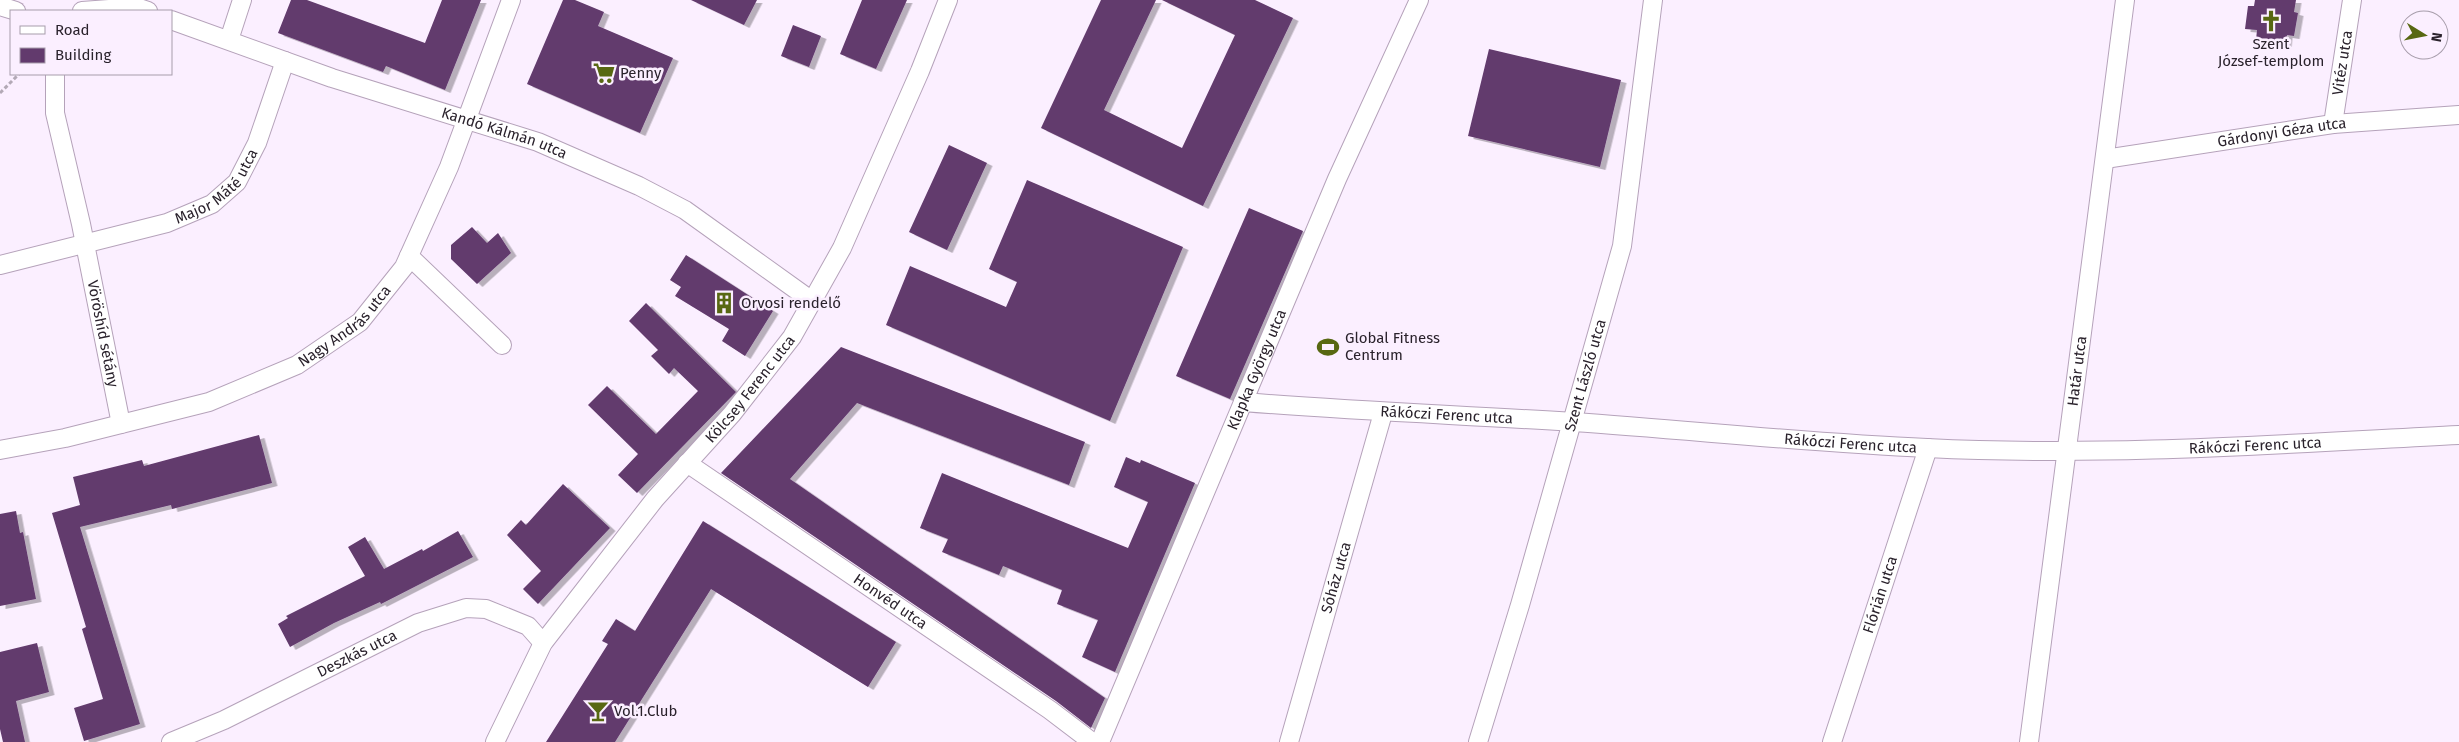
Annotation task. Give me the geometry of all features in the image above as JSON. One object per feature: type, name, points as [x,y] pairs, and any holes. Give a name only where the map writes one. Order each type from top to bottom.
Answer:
[{"type":"street","points":[[229,40],[242,0]]},
{"type":"street","name":"Nagy András utca","points":[[0,450],[65,438],[209,402],[297,365],[360,322],[404,267],[449,167],[511,0]]},
{"type":"street","name":"Kölcsey Ferenc utca","points":[[494,742],[543,643],[655,499],[738,406],[792,337],[842,248],[920,71],[948,0]]},
{"type":"street","name":"Klapka György utca","points":[[1100,742],[1337,179],[1419,0]]},
{"type":"street","name":"Szent László utca","points":[[1478,742],[1520,605],[1622,246],[1653,0]]},
{"type":"street","name":"Határ utca","points":[[2029,742],[2125,0]]},
{"type":"street","name":"Vitéz utca","points":[[2333,124],[2352,0]]},
{"type":"street","points":[[0,6],[13,10]]},
{"type":"street","points":[[96,10],[136,7],[145,10]]},
{"type":"street","name":"Kandó Kálmán utca","points":[[172,20],[285,61],[538,142],[639,186],[685,210],[812,301]]},
{"type":"street","name":"Major Máté utca","points":[[85,243],[167,223],[212,204],[237,182],[257,143],[285,61]]},
{"type":"street","name":"Vöröshíd sétány","points":[[55,75],[55,113],[85,243],[121,424]]},
{"type":"street","name":"Gárdonyi Géza utca","points":[[2105,158],[2333,124],[2459,115]]},
{"type":"street","points":[[0,265],[85,243]]},
{"type":"street","points":[[409,256],[502,345]]},
{"type":"street","name":"Rákóczi Ferenc utca","points":[[1243,402],[1383,413],[1572,422],[1928,448],[2068,450],[2296,444],[2459,435]]},
{"type":"street","name":"Sóház utca","points":[[1289,742],[1383,413]]},
{"type":"street","name":"Flórián utca","points":[[1832,742],[1928,448]]},
{"type":"street","name":"Honvéd utca","points":[[687,463],[1050,710],[1092,742]]},
{"type":"street","name":"Deszkás utca","points":[[171,742],[224,720],[418,623],[449,612],[466,608],[486,609],[528,626],[543,643]]},
{"type":"path","points":[[0,93],[18,75]]},
{"type":"building","points":[[291,0],[307,0],[425,43],[442,0],[481,0],[445,90],[386,66],[383,72],[278,33]]},
{"type":"building","points":[[563,0],[575,0],[604,12],[598,26],[673,58],[640,133],[527,84]]},
{"type":"building","points":[[691,0],[757,0],[744,25]]},
{"type":"building","points":[[862,0],[907,0],[876,69],[840,54]]},
{"type":"building","points":[[1101,0],[1156,0],[1104,110],[1182,148],[1235,35],[1162,0],[1255,0],[1293,18],[1203,206],[1041,128]]},
{"type":"building","name":"Szent József-templom","points":[[2255,0],[2296,0],[2294,12],[2298,13],[2294,36],[2287,35],[2286,44],[2256,40],[2257,30],[2245,29],[2248,6],[2254,6]]},
{"type":"building","points":[[793,25],[821,36],[809,67],[781,56]]},
{"type":"building","points":[[1489,49],[1621,80],[1600,167],[1468,136]]},
{"type":"building","points":[[949,145],[987,163],[947,250],[909,232]]},
{"type":"building","points":[[1027,180],[1183,247],[1110,421],[886,325],[910,266],[1006,307],[1017,282],[989,269]]},
{"type":"building","points":[[1249,208],[1303,231],[1230,399],[1176,376]]},
{"type":"building","points":[[472,227],[487,243],[498,233],[511,253],[477,284],[451,259],[451,245]]},
{"type":"building","name":"Orvosi rendelő","points":[[686,255],[773,311],[745,356],[722,341],[729,329],[675,296],[681,287],[670,280]]},
{"type":"building","points":[[646,303],[736,392],[637,493],[618,475],[638,454],[588,405],[607,386],[656,434],[698,391],[674,368],[669,374],[651,356],[658,350],[629,321]]},
{"type":"building","points":[[841,347],[1085,442],[1069,485],[857,403],[790,479],[1105,698],[1091,728],[1056,701],[721,473]]},
{"type":"building","points":[[259,435],[272,483],[172,509],[171,505],[80,527],[140,724],[84,741],[74,708],[103,699],[82,629],[86,627],[52,513],[80,505],[73,477],[142,460],[144,466]]},
{"type":"building","points":[[1126,457],[1140,463],[1141,460],[1195,483],[1115,672],[1082,657],[1098,620],[1057,604],[1062,590],[1003,566],[999,575],[942,552],[948,539],[920,528],[942,473],[1128,548],[1148,502],[1114,487]]},
{"type":"building","points":[[563,484],[610,528],[538,604],[523,589],[541,571],[507,535],[521,520],[526,525]]},
{"type":"building","points":[[16,511],[20,533],[23,532],[36,599],[0,606],[0,514]]},
{"type":"building","points":[[703,521],[896,642],[868,687],[711,589],[615,742],[546,742],[608,644],[602,641],[616,619],[635,631]]},
{"type":"building","points":[[458,531],[473,557],[381,604],[380,602],[334,623],[290,647],[278,624],[288,618],[286,616],[365,576],[348,547],[365,537],[384,569],[422,549],[423,551]]},
{"type":"building","points":[[37,643],[49,692],[16,701],[25,742],[3,742],[0,729],[0,652]]},
{"type":"place","name":"Szent József-templom","points":[[2271,21]]},
{"type":"place","name":"Penny","points":[[604,73]]},
{"type":"place","name":"Orvosi rendelő","points":[[724,303]]},
{"type":"place","name":"Global Fitness Centrum","points":[[1328,347]]},
{"type":"place","name":"Vol.1.Club","points":[[598,711]]}]
